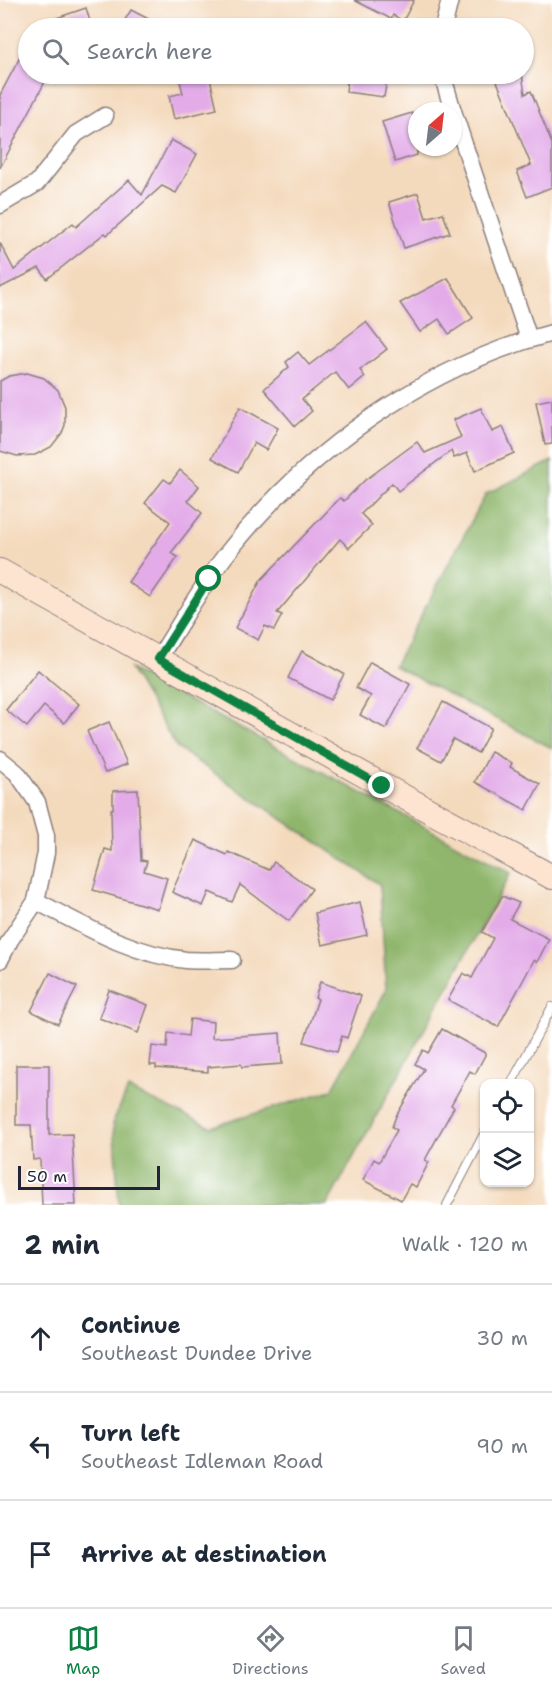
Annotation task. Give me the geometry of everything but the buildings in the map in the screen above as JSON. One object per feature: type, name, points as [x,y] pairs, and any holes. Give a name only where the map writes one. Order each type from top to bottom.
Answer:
[{"type":"main road","points":[[0,571],[382,786],[552,877]]},
{"type":"street","points":[[446,18],[450,0]]},
{"type":"street","points":[[445,84],[450,102]]},
{"type":"street","points":[[0,205],[37,183],[76,134],[105,116]]},
{"type":"street","points":[[462,138],[529,339]]},
{"type":"street","points":[[158,659],[226,555],[267,508],[327,450],[373,416],[415,391],[489,353],[552,333]]},
{"type":"street","points":[[0,759],[28,786],[37,802],[46,836],[46,853],[36,901],[10,940],[0,960]]},
{"type":"street","points":[[36,901],[106,938],[131,948],[188,960],[232,960]]},
{"type":"lane","points":[[513,1079],[552,1007]]},
{"type":"lane","points":[[447,1205],[480,1142]]},
{"type":"green space","points":[[552,461],[552,748],[394,666],[486,494]]},
{"type":"green space","points":[[130,669],[511,873],[327,1205],[119,1205],[113,1122],[128,1089],[211,1127],[332,1090],[386,990],[380,885],[177,748]]},
{"type":"route","points":[[209,579],[158,659],[382,786]]}]
